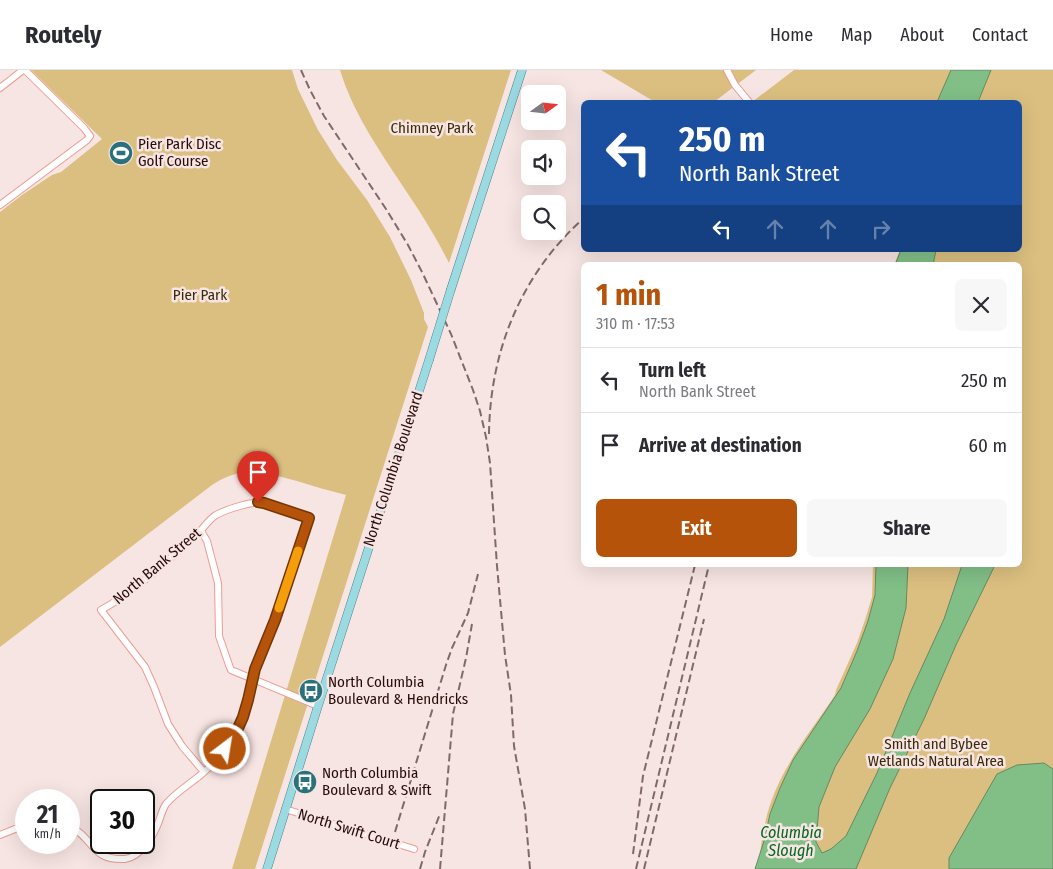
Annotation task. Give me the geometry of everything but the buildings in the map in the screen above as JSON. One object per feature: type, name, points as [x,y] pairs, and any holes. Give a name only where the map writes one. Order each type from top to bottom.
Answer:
[{"type":"main road","name":"North Columbia Boulevard","points":[[267,869],[522,70]]},
{"type":"street","points":[[0,88],[24,70],[90,136],[0,205]]},
{"type":"street","points":[[728,70],[735,85],[747,100]]},
{"type":"street","name":"North Bank Street","points":[[204,772],[182,746],[168,724],[145,667],[101,610],[135,588],[217,515],[236,507],[258,502],[309,518],[253,679]]},
{"type":"street","points":[[201,531],[208,541],[218,583],[218,632],[232,670],[318,706]]},
{"type":"street","points":[[80,832],[101,855],[107,858],[132,857],[141,850],[150,839],[166,804],[219,757],[235,735],[248,700],[253,679]]},
{"type":"street","name":"North Swift Court","points":[[285,809],[414,849]]},
{"type":"street","points":[[0,836],[15,829]]},
{"type":"green space","name":"Pier Park","points":[[31,70],[292,70],[298,89],[318,130],[337,160],[367,200],[390,237],[411,280],[428,327],[255,869],[232,869],[346,495],[264,473],[244,473],[223,479],[212,485],[0,647],[0,212],[52,175],[61,172],[102,139]]},
{"type":"green space","name":"Chimney Park","points":[[340,70],[511,70],[449,263],[440,245],[361,119]]},
{"type":"green space","points":[[601,70],[756,70],[717,100],[652,100]]},
{"type":"green space","name":"Smith and Bybee Wetlands Natural Area","points":[[794,70],[1053,70],[1053,869],[761,869],[762,839],[771,802],[786,769],[835,695],[857,643],[872,597],[873,567],[1022,567],[1022,262],[895,262],[899,252],[1022,252],[1022,100],[755,100]]},
{"type":"water","points":[[951,70],[991,70],[979,100],[938,100]]},
{"type":"water","points":[[900,252],[936,252],[934,262],[896,262]]},
{"type":"water","name":"Columbia Slough","points":[[876,567],[908,567],[906,608],[893,659],[870,709],[835,767],[819,807],[816,842],[822,853],[831,849],[846,836],[877,773],[910,693],[944,619],[961,567],[994,567],[890,788],[856,869],[755,869],[770,814],[780,788],[793,760],[841,688],[868,621],[875,595]]},
{"type":"water","points":[[1044,763],[1053,769],[1053,869],[949,869],[949,858],[997,774],[1017,765]]},
{"type":"railway","points":[[301,70],[324,116],[408,245],[451,334],[480,411],[490,463],[505,655],[511,695],[514,746],[525,809],[530,869]]},
{"type":"railway","points":[[489,434],[495,373],[513,316],[543,264],[562,240],[581,221]]},
{"type":"railway","points":[[633,854],[643,776],[695,567]]},
{"type":"railway","points":[[636,869],[709,567]]},
{"type":"railway","points":[[395,832],[446,665],[468,613],[478,574]]},
{"type":"railway","points":[[644,869],[704,619]]},
{"type":"railway","points":[[440,869],[453,714],[472,624]]},
{"type":"railway","points":[[420,869],[440,814]]},
{"type":"slow traffic","points":[[279,608],[298,551]]},
{"type":"place","name":"Pier Park Disc Golf Course","points":[[121,153]]},
{"type":"place","name":"North Columbia Boulevard & Hendricks","points":[[311,691]]},
{"type":"place","name":"North Columbia Boulevard & Swift","points":[[305,782]]},
{"type":"route","points":[[225,749],[235,735],[243,717],[255,669],[275,620],[309,518],[258,502]]}]
